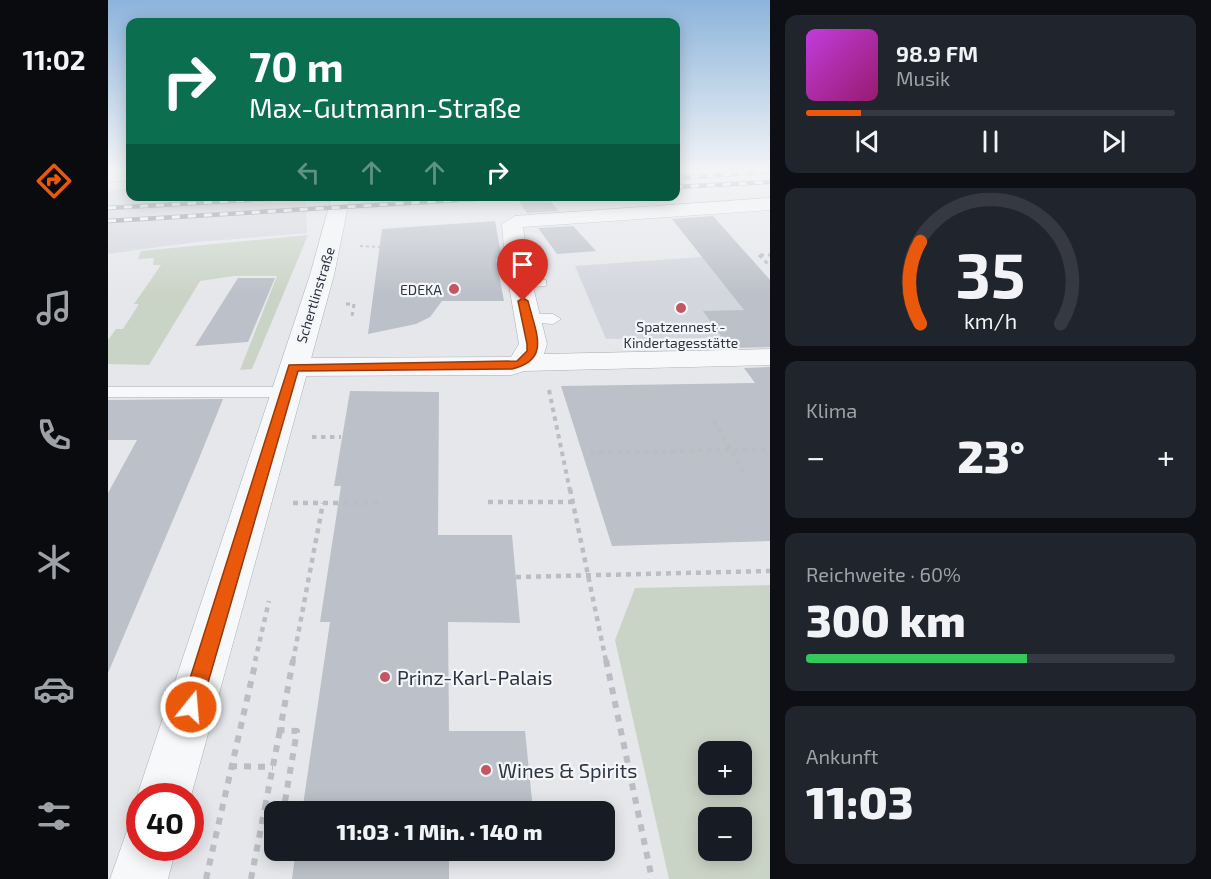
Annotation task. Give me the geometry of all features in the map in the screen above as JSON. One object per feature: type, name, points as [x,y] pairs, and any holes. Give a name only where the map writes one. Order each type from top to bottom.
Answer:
[{"type":"street","name":"Schertlinstraße","points":[[168,783],[302,375],[337,212]]},
{"type":"street","points":[[533,363],[512,224],[522,220],[646,212]]},
{"type":"street","points":[[302,375],[512,366],[533,363],[770,357]]},
{"type":"street","points":[[139,879],[144,861]]},
{"type":"lane","points":[[520,284],[541,283]]},
{"type":"lane","points":[[526,319],[553,319]]},
{"type":"lane","points":[[108,392],[302,375]]},
{"type":"path","points":[[350,246],[381,247]]},
{"type":"path","points":[[770,255],[759,255],[770,266]]},
{"type":"path","points":[[352,316],[354,304]]},
{"type":"path","points":[[533,363],[574,502],[652,879]]},
{"type":"path","points":[[302,375],[324,379],[308,437],[341,437]]},
{"type":"path","points":[[714,422],[746,476]]},
{"type":"path","points":[[590,453],[770,449]]},
{"type":"path","points":[[290,514],[295,492]]},
{"type":"path","points":[[488,502],[574,502]]},
{"type":"path","points":[[293,503],[381,503]]},
{"type":"path","points":[[266,801],[323,503]]},
{"type":"path","points":[[516,577],[770,571]]},
{"type":"path","points":[[206,879],[230,766],[271,595]]},
{"type":"path","points":[[279,730],[297,731],[285,801]]},
{"type":"path","points":[[230,766],[273,767]]},
{"type":"path","points":[[251,879],[264,812]]},
{"type":"shaded area","points":[[108,212],[306,212],[307,233],[196,242],[108,254]]},
{"type":"shaded area","name":"Spatzennest - Kindertagesstätte","points":[[749,256],[770,280],[770,337],[606,339],[575,266],[702,257]]},
{"type":"green space","points":[[308,235],[252,369],[240,370],[277,276],[234,276],[200,281],[149,365],[108,364],[108,340],[116,329],[123,329],[139,304],[134,304],[161,265],[153,265],[154,258],[138,259],[141,251]]},
{"type":"green space","points":[[770,585],[770,879],[669,879],[615,640],[635,588]]},
{"type":"building","points":[[713,216],[770,280],[770,347],[730,348],[703,311],[744,310],[672,219]]},
{"type":"building","points":[[495,221],[502,259],[496,259],[504,301],[442,301],[430,317],[416,324],[368,334],[382,229]]},
{"type":"building","points":[[573,226],[596,251],[557,254],[538,228]]},
{"type":"building","points":[[238,278],[275,278],[248,342],[195,346]]},
{"type":"building","points":[[770,367],[770,541],[612,546],[561,386],[755,383],[744,368]]},
{"type":"building","name":"Prinz-Karl-Palais","points":[[350,391],[439,392],[438,535],[512,535],[520,623],[448,622],[449,731],[525,731],[532,801],[304,801],[330,622],[320,622],[341,486],[334,486]]},
{"type":"building","points":[[223,399],[108,673],[108,493],[137,440],[108,440],[108,400]]},
{"type":"building","points":[[294,861],[449,861],[449,879],[292,879]]},
{"type":"railway","points":[[108,221],[259,212]]},
{"type":"place","name":"EDEKA","points":[[454,289]]},
{"type":"place","name":"Spatzennest - Kindertagesstätte","points":[[681,308]]},
{"type":"place","name":"Prinz-Karl-Palais","points":[[385,677]]},
{"type":"place","name":"Wines & Spirits","points":[[486,770]]},
{"type":"route","points":[[191,707],[294,367],[512,366],[522,363],[532,351],[533,344],[523,301]]}]
